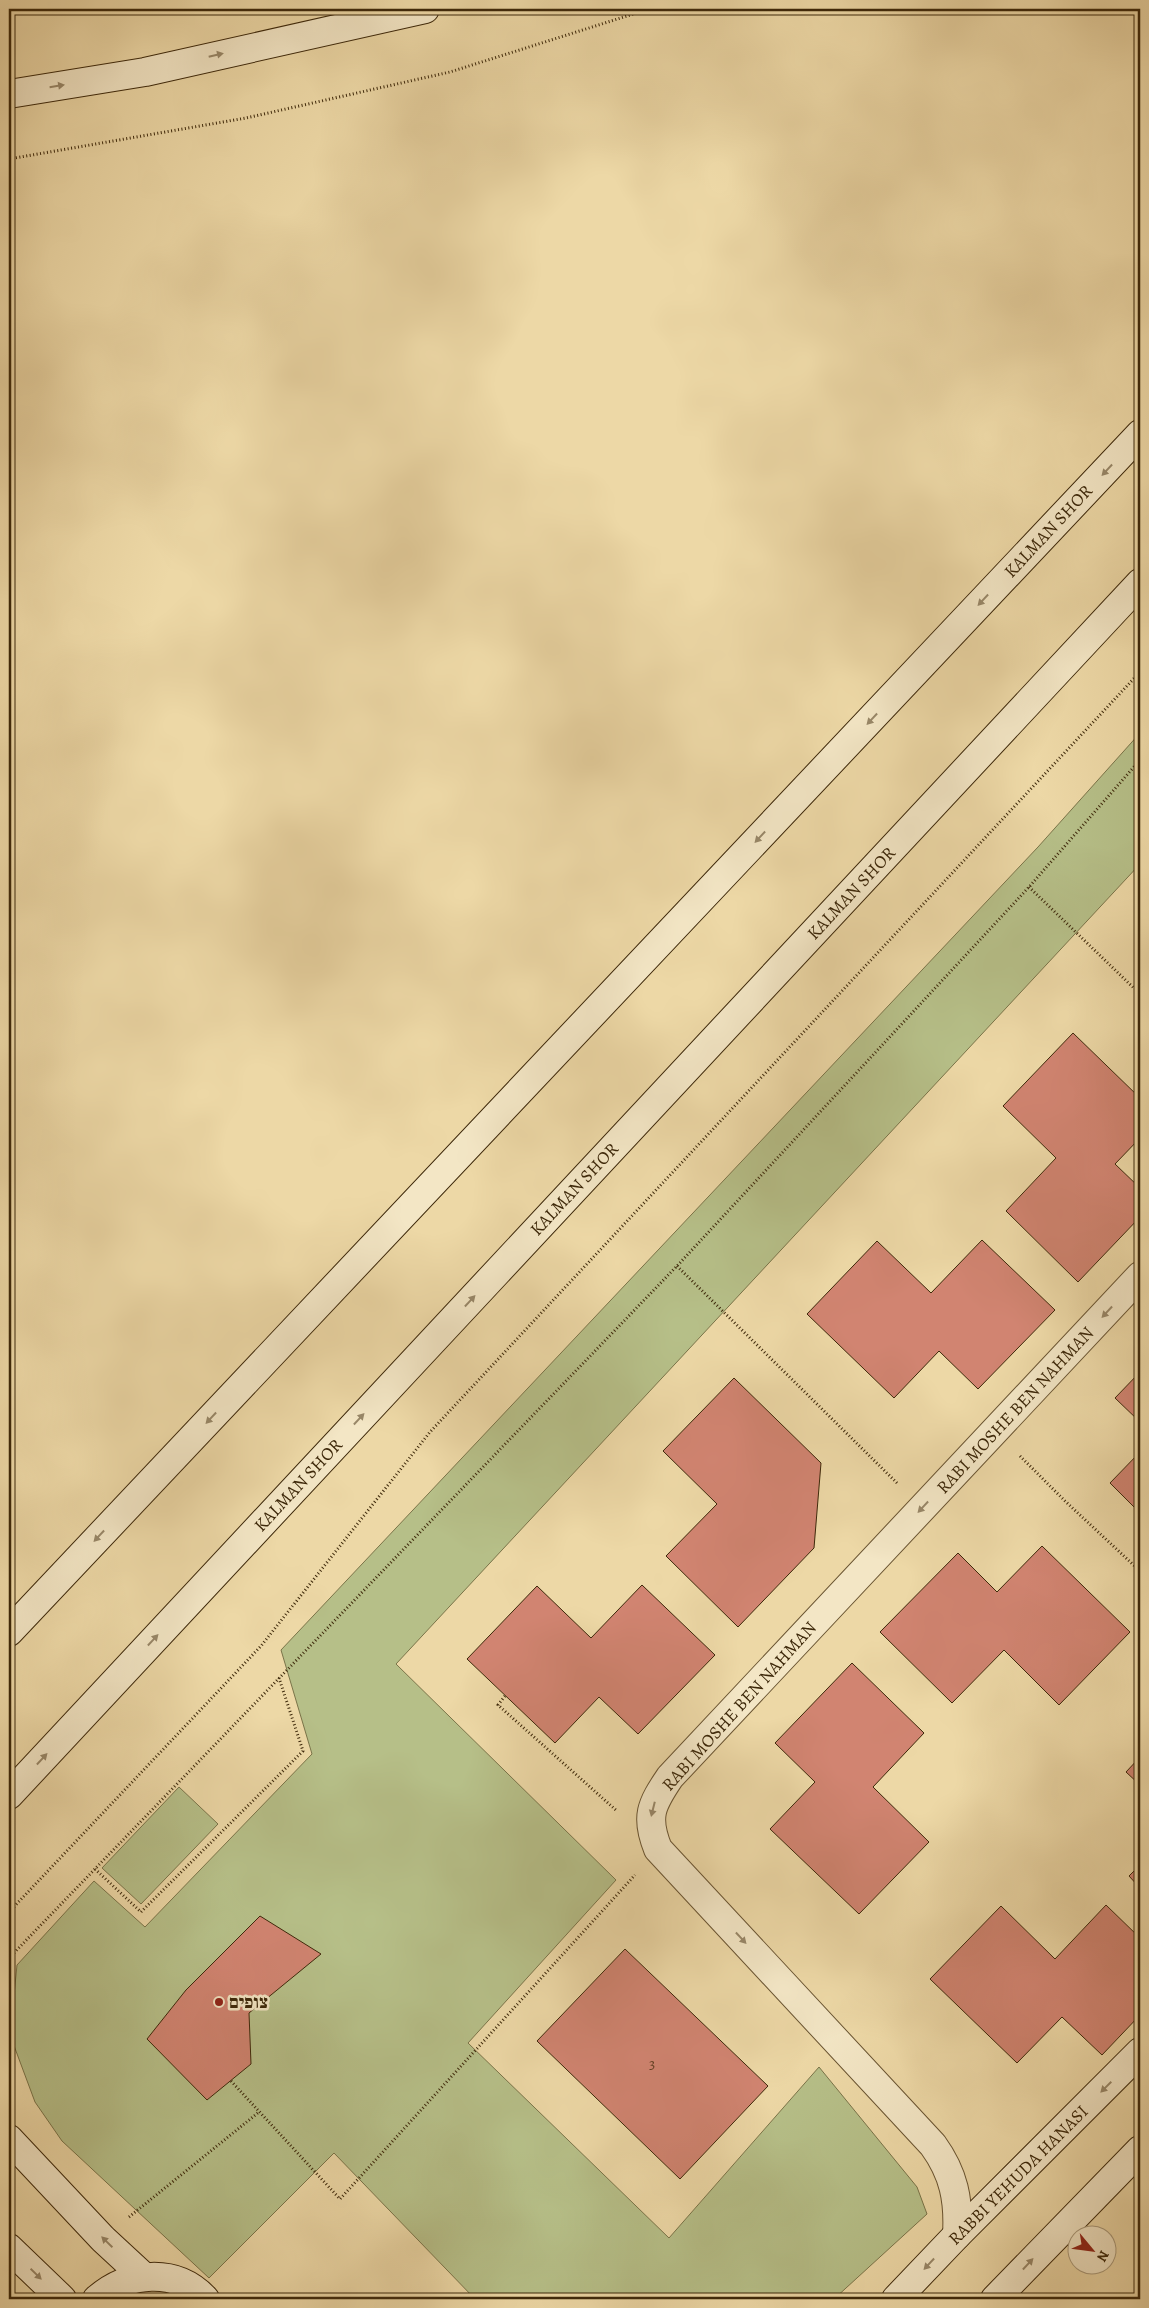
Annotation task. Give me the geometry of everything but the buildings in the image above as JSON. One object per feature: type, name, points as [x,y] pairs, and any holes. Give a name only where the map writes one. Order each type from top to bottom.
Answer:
[{"type":"main road","points":[[9,94],[145,72],[425,9]]},
{"type":"main road","name":"KALMAN SHOR","points":[[9,1632],[1140,434]]},
{"type":"main road","name":"KALMAN SHOR","points":[[9,1795],[1140,583]]},
{"type":"main road","name":"RABI MOSHE BEN NAHMAN","points":[[957,2235],[958,2209],[946,2163],[933,2145],[658,1849],[651,1830],[651,1811],[658,1794],[670,1777],[1140,1276]]},
{"type":"main road","name":"RABBI YEHUDA HANASI","points":[[896,2299],[957,2235],[1140,2052]]},
{"type":"main road","points":[[9,2140],[103,2239],[142,2276]]},
{"type":"main road","points":[[995,2299],[1140,2150]]},
{"type":"main road","points":[[9,2248],[62,2299]]},
{"type":"main road","points":[[97,2299],[118,2283],[142,2276],[164,2277],[186,2284],[206,2299]]},
{"type":"path","points":[[9,159],[246,118],[450,72],[649,9]]},
{"type":"path","points":[[9,1912],[261,1646],[430,1432],[1140,672]]},
{"type":"path","points":[[9,1958],[678,1266],[1029,887],[1140,760]]},
{"type":"path","points":[[1029,887],[1140,994]]},
{"type":"path","points":[[678,1266],[922,1508]]},
{"type":"path","points":[[996,1430],[1064,1501],[1140,1572]]},
{"type":"path","points":[[95,1868],[141,1912],[303,1751],[279,1678]]},
{"type":"path","points":[[231,2081],[340,2199],[658,1849],[498,1705],[505,1696]]},
{"type":"path","points":[[103,2239],[259,2112]]},
{"type":"green space","points":[[1140,733],[1140,864],[396,1664],[616,1880],[468,2043],[669,2238],[819,2067],[917,2187],[927,2214],[834,2299],[475,2299],[334,2153],[209,2278],[62,2141],[35,2102],[10,2035],[17,1965],[94,1881],[145,1927],[312,1754],[281,1650],[1038,847]]},
{"type":"green space","points":[[179,1787],[218,1824],[141,1904],[102,1868]]},
{"type":"place","name":"צופים","points":[[219,2002]]}]
